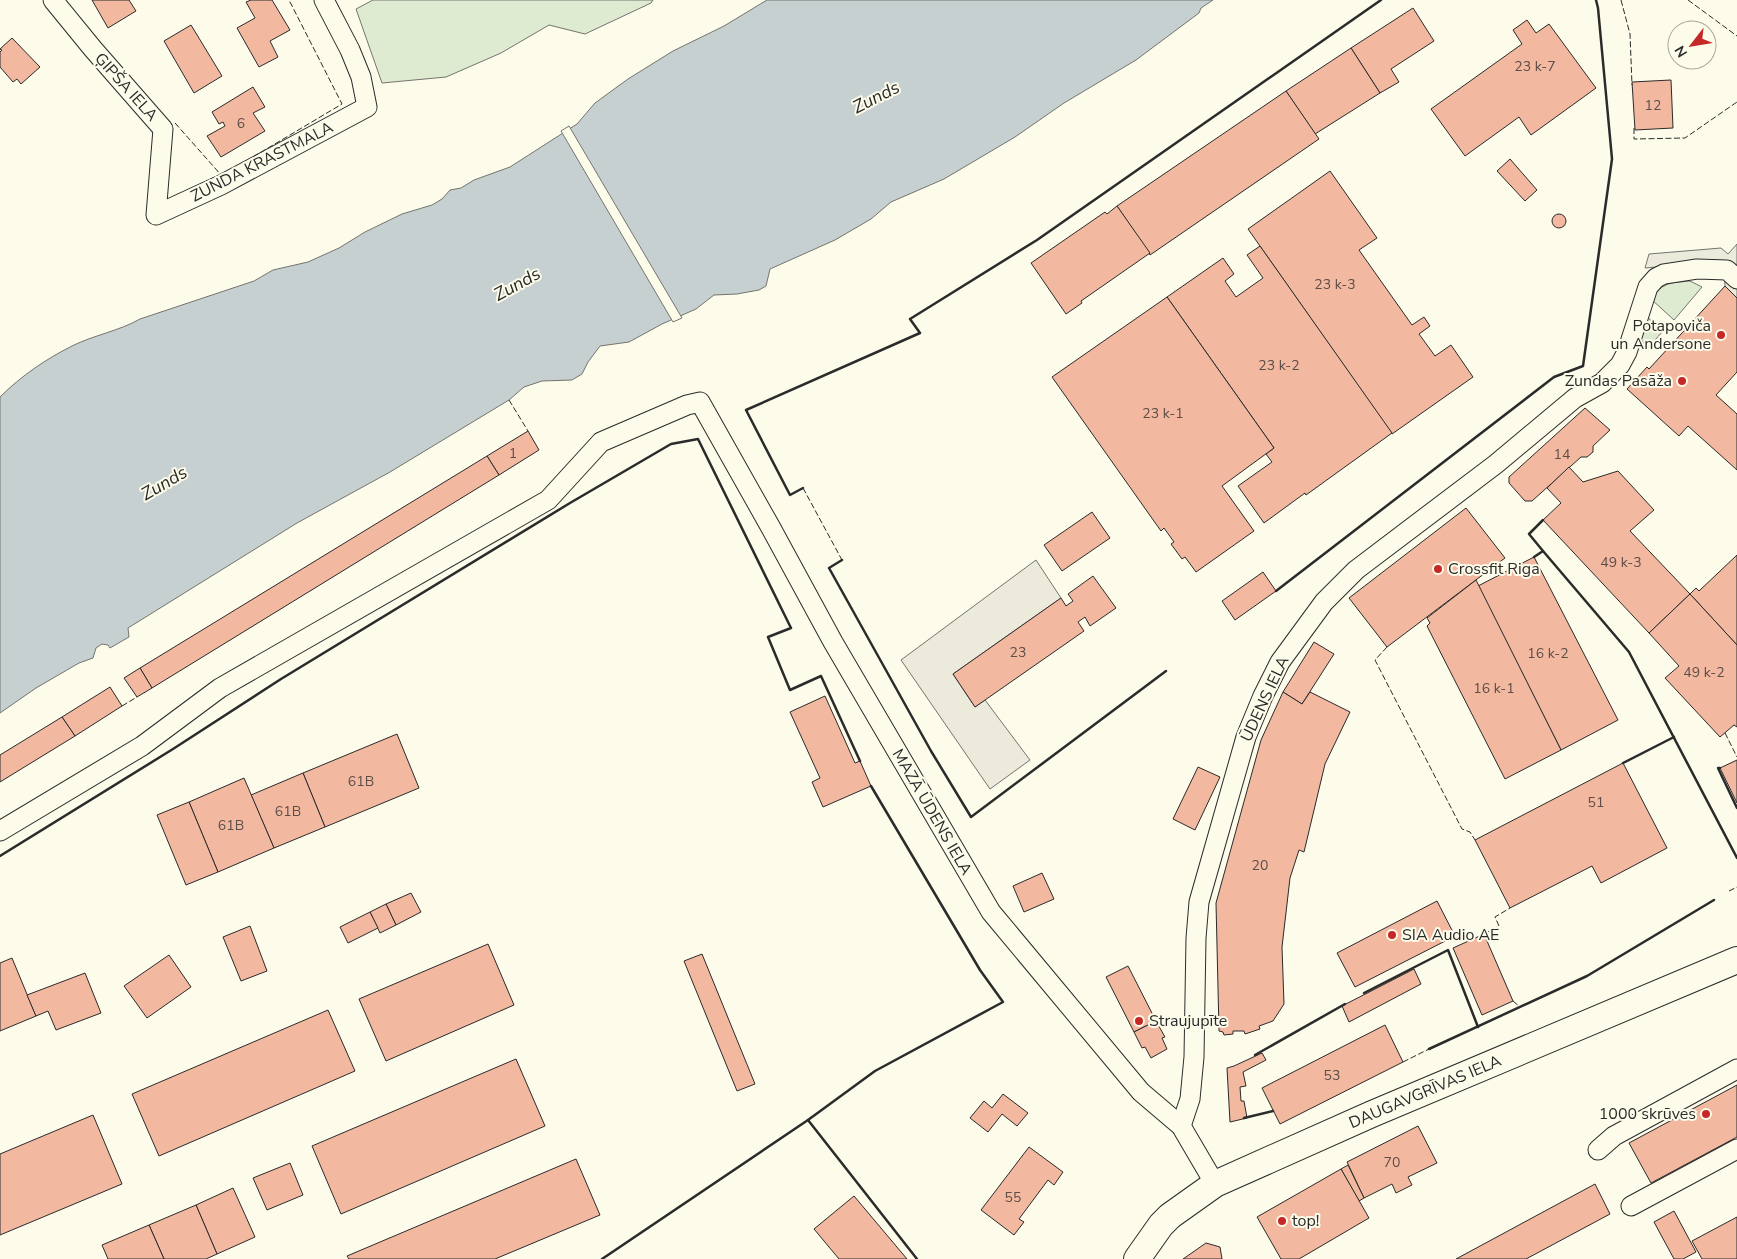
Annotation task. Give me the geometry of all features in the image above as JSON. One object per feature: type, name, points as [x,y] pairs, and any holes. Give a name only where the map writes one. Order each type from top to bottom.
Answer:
[{"type":"main road","name":"DAUGAVGRĪVAS IELA","points":[[1137,1259],[1161,1225],[1170,1216],[1215,1184],[1372,1114],[1737,960]]},
{"type":"street","name":"ĢIPŠA IELA","points":[[53,0],[98,56],[164,129],[156,215]]},
{"type":"street","name":"ZUNDA KRASTMALA","points":[[156,215],[220,185],[367,107],[361,76],[324,0]]},
{"type":"street","name":"ŪDENS IELA","points":[[1181,1126],[1190,1099],[1194,1057],[1196,938],[1199,902],[1246,737],[1280,662],[1324,602],[1356,570],[1496,464],[1575,398],[1602,383],[1620,365],[1627,352],[1648,286],[1656,278],[1664,274],[1697,269],[1727,270],[1737,278]]},
{"type":"street","name":"MAZĀ ŪDENS IELA","points":[[0,831],[142,746],[220,688],[548,500],[601,442],[688,405],[700,402],[832,642],[991,912],[1141,1092],[1181,1126],[1215,1184]]},
{"type":"street","points":[[1598,1150],[1614,1136],[1737,1069]]},
{"type":"street","points":[[1630,1206],[1737,1149]]},
{"type":"green space","points":[[373,0],[653,0],[651,3],[585,34],[549,25],[501,53],[446,77],[382,83],[356,9]]},
{"type":"green space","points":[[1690,281],[1702,287],[1674,320],[1651,299],[1663,286]]},
{"type":"green space","points":[[1645,315],[1663,331],[1647,349],[1639,335]]},
{"type":"shaded area","points":[[1737,244],[1737,298],[1725,286],[1724,261],[1645,268],[1649,254],[1721,248],[1728,254]]},
{"type":"shaded area","points":[[1036,560],[1061,598],[953,674],[975,707],[985,700],[1030,760],[990,789],[901,660]]},
{"type":"water","name":"Zunds","points":[[767,0],[1213,0],[1201,8],[1199,13],[1136,60],[1064,103],[1015,137],[944,179],[891,202],[871,219],[835,240],[770,269],[766,286],[759,290],[737,294],[714,295],[696,309],[662,324],[629,342],[600,346],[582,374],[572,380],[542,381],[524,387],[509,400],[390,472],[297,523],[128,628],[129,637],[110,648],[108,645],[102,644],[96,648],[93,658],[79,663],[36,688],[0,713],[0,397],[8,389],[43,362],[80,342],[124,327],[140,319],[254,281],[273,270],[308,262],[339,248],[365,232],[402,214],[432,205],[442,199],[450,190],[461,188],[474,180],[510,167],[577,124],[595,103],[628,79],[673,51],[724,26]]},
{"type":"pier","points":[[569,126],[682,318],[673,322],[561,131]]},
{"type":"building","points":[[92,0],[129,0],[136,11],[108,28]]},
{"type":"building","points":[[251,0],[272,0],[290,30],[270,41],[278,57],[259,67],[237,28],[255,18],[246,2]]},
{"type":"building","points":[[1413,8],[1434,41],[1391,69],[1399,82],[1380,93],[1351,48]]},
{"type":"building","points":[[1527,20],[1536,33],[1549,24],[1596,88],[1531,135],[1519,117],[1465,156],[1431,109],[1522,44],[1513,30]]},
{"type":"building","points":[[191,25],[222,76],[194,93],[164,41]]},
{"type":"building","points":[[12,38],[40,67],[21,84],[17,79],[13,82],[0,67],[0,52],[2,50],[0,49]]},
{"type":"building","points":[[1351,48],[1380,93],[1315,134],[1286,91]]},
{"type":"building","points":[[1671,80],[1673,128],[1635,130],[1632,82]]},
{"type":"building","points":[[253,87],[265,107],[253,113],[265,131],[221,157],[207,136],[225,126],[223,122],[219,124],[212,112]]},
{"type":"building","points":[[1286,91],[1319,139],[1150,255],[1117,206]]},
{"type":"building","points":[[1510,159],[1537,190],[1525,201],[1497,171]]},
{"type":"building","points":[[1330,171],[1377,238],[1359,250],[1412,325],[1424,317],[1430,326],[1419,334],[1435,356],[1451,345],[1473,377],[1392,434],[1248,229]]},
{"type":"building","points":[[1117,206],[1150,253],[1081,301],[1082,303],[1066,314],[1031,263],[1105,212],[1107,214]]},
{"type":"building","points":[[1559,214],[1564,216],[1566,221],[1564,226],[1559,228],[1554,226],[1552,221],[1554,216]]},
{"type":"building","points":[[1260,246],[1392,433],[1264,523],[1238,486],[1272,462],[1266,454],[1274,448],[1167,297],[1223,258],[1234,274],[1225,281],[1236,297],[1263,278],[1247,255]]},
{"type":"building","name":"Zundas Pasāža","points":[[1725,286],[1737,298],[1737,372],[1716,395],[1737,414],[1737,470],[1688,426],[1679,436],[1627,389],[1647,367],[1649,369]]},
{"type":"building","points":[[1167,297],[1274,448],[1222,486],[1254,531],[1196,572],[1185,557],[1182,559],[1171,544],[1174,542],[1164,528],[1161,531],[1052,377]]},
{"type":"building","points":[[1585,408],[1610,430],[1593,446],[1593,452],[1587,457],[1581,457],[1532,501],[1525,501],[1509,483],[1509,477]]},
{"type":"building","points":[[528,431],[539,450],[499,475],[487,456]]},
{"type":"building","points":[[487,456],[499,475],[152,688],[140,668]]},
{"type":"building","points":[[1569,467],[1583,482],[1618,471],[1654,510],[1630,531],[1690,594],[1649,633],[1543,520],[1561,503],[1547,488]]},
{"type":"building","name":"Crossfit Riga","points":[[1466,508],[1505,558],[1387,647],[1349,598]]},
{"type":"building","points":[[1092,512],[1110,538],[1062,571],[1044,545]]},
{"type":"building","points":[[1737,555],[1737,645],[1690,594],[1696,588],[1699,591]]},
{"type":"building","points":[[1534,557],[1618,720],[1561,750],[1478,586]]},
{"type":"building","points":[[1263,572],[1276,591],[1235,620],[1222,601]]},
{"type":"building","points":[[1093,576],[1116,608],[1090,626],[1085,617],[1078,622],[1084,631],[975,707],[953,674],[1061,598],[1066,606],[1073,601],[1068,594]]},
{"type":"building","points":[[1476,580],[1561,750],[1505,779],[1427,626],[1430,623],[1427,618]]},
{"type":"building","points":[[1690,594],[1737,645],[1737,727],[1734,725],[1720,737],[1665,678],[1679,666],[1649,633]]},
{"type":"building","points":[[1314,642],[1334,654],[1302,704],[1283,692]]},
{"type":"building","points":[[140,668],[152,688],[137,697],[124,678]]},
{"type":"building","points":[[110,687],[122,706],[75,736],[62,717]]},
{"type":"building","points":[[1283,692],[1302,704],[1310,692],[1350,712],[1325,764],[1304,852],[1299,850],[1290,878],[1282,947],[1284,1004],[1273,1021],[1259,1026],[1260,1029],[1245,1034],[1244,1031],[1233,1031],[1233,1034],[1224,1035],[1223,1032],[1219,1031],[1216,903],[1261,740]]},
{"type":"building","points":[[825,696],[855,763],[860,761],[871,786],[823,807],[812,782],[820,778],[790,712]]},
{"type":"building","points":[[62,717],[75,736],[0,782],[0,755]]},
{"type":"building","points":[[397,734],[419,788],[325,827],[303,773]]},
{"type":"building","points":[[1737,760],[1737,803],[1720,768]]},
{"type":"building","points":[[1623,763],[1667,848],[1601,883],[1592,866],[1510,908],[1475,840]]},
{"type":"building","points":[[1198,767],[1220,777],[1195,830],[1173,819]]},
{"type":"building","points":[[303,773],[325,827],[274,848],[251,795]]},
{"type":"building","points":[[244,778],[274,848],[218,872],[189,802]]},
{"type":"building","points":[[189,802],[218,872],[186,885],[157,815]]},
{"type":"building","points":[[1042,873],[1054,899],[1024,912],[1013,886]]},
{"type":"building","points":[[411,893],[421,912],[396,925],[386,904]]},
{"type":"building","points":[[1437,901],[1455,936],[1355,987],[1337,953]]},
{"type":"building","points":[[386,904],[396,925],[380,933],[370,912]]},
{"type":"building","points":[[370,912],[378,928],[348,943],[340,927]]},
{"type":"building","points":[[250,926],[267,971],[241,981],[223,937]]},
{"type":"building","points":[[1484,934],[1513,1001],[1482,1015],[1453,948]]},
{"type":"building","points":[[488,944],[514,1005],[386,1061],[359,999]]},
{"type":"building","points":[[702,954],[755,1084],[737,1091],[684,961]]},
{"type":"building","points":[[169,955],[191,987],[147,1018],[124,986]]},
{"type":"building","points":[[12,958],[36,1016],[0,1031],[0,963]]},
{"type":"building","points":[[1128,966],[1156,1021],[1134,1032],[1106,977]]},
{"type":"building","points":[[1414,969],[1421,984],[1349,1022],[1342,1006]]},
{"type":"building","points":[[85,973],[101,1013],[56,1030],[48,1011],[36,1016],[27,995]]},
{"type":"building","points":[[328,1010],[355,1071],[159,1156],[132,1094]]},
{"type":"building","points":[[1156,1021],[1165,1037],[1162,1038],[1167,1049],[1151,1058],[1145,1047],[1142,1048],[1134,1032]]},
{"type":"building","points":[[1385,1025],[1403,1062],[1280,1124],[1262,1088]]},
{"type":"building","points":[[1262,1053],[1266,1060],[1243,1072],[1246,1086],[1240,1087],[1241,1101],[1244,1101],[1247,1118],[1230,1122],[1227,1068]]},
{"type":"building","points":[[516,1059],[545,1126],[341,1214],[312,1146]]},
{"type":"building","points":[[1737,1085],[1737,1137],[1651,1183],[1629,1143]]},
{"type":"building","points":[[1003,1094],[1028,1113],[1017,1126],[1002,1114],[988,1132],[970,1118],[984,1101],[992,1108]]},
{"type":"building","points":[[93,1115],[122,1184],[0,1235],[0,1154]]},
{"type":"building","points":[[1418,1126],[1437,1163],[1408,1177],[1412,1185],[1396,1193],[1392,1184],[1364,1198],[1347,1162]]},
{"type":"building","points":[[1029,1147],[1063,1172],[1054,1185],[1048,1180],[1019,1219],[1024,1222],[1014,1235],[981,1210]]},
{"type":"building","points":[[576,1159],[600,1215],[495,1259],[349,1259],[347,1256]]},
{"type":"building","points":[[290,1163],[303,1195],[267,1210],[253,1178]]},
{"type":"building","points":[[1348,1165],[1364,1198],[1359,1201],[1341,1169]]},
{"type":"building","points":[[1341,1169],[1369,1218],[1299,1259],[1281,1259],[1257,1217]]},
{"type":"building","points":[[1595,1184],[1610,1214],[1526,1259],[1456,1259]]},
{"type":"building","points":[[233,1188],[255,1237],[217,1254],[196,1205]]},
{"type":"building","points":[[854,1196],[907,1259],[839,1259],[814,1229]]},
{"type":"building","points":[[196,1205],[217,1254],[206,1259],[164,1259],[149,1225]]},
{"type":"building","points":[[1674,1211],[1696,1252],[1683,1259],[1674,1259],[1654,1222]]},
{"type":"building","points":[[1737,1217],[1737,1259],[1702,1259],[1692,1241]]},
{"type":"building","points":[[149,1225],[164,1259],[108,1259],[102,1245]]},
{"type":"building","points":[[1206,1243],[1220,1247],[1222,1259],[1183,1259]]},
{"type":"fence","points":[[253,157],[342,104],[289,0]]},
{"type":"fence","points":[[1621,0],[1630,34],[1632,85]]},
{"type":"fence","points":[[1688,0],[1737,36]]},
{"type":"fence","points":[[1634,128],[1634,139],[1685,138],[1737,102]]},
{"type":"fence","points":[[175,123],[223,175]]},
{"type":"fence","points":[[509,400],[528,431]]},
{"type":"fence","points":[[803,488],[842,560]]},
{"type":"fence","points":[[1387,647],[1375,660],[1462,829],[1470,832],[1475,840]]},
{"type":"fence","points":[[122,706],[137,697]]},
{"type":"fence","points":[[1725,733],[1737,757]]},
{"type":"fence","points":[[1729,891],[1737,887]]},
{"type":"fence","points":[[1484,934],[1499,926],[1495,917],[1510,908]]},
{"type":"fence","points":[[1513,1001],[1520,1007]]},
{"type":"fence","points":[[1403,1062],[1429,1049]]},
{"type":"wall","points":[[803,488],[790,495],[746,410],[920,333],[910,319],[1037,240],[1381,0]]},
{"type":"wall","points":[[1276,591],[1554,377],[1583,366],[1612,159],[1596,0]]},
{"type":"wall","points":[[0,856],[173,749],[281,679],[570,503],[671,444],[698,439],[791,628],[768,637],[790,690],[821,676],[860,761]]},
{"type":"wall","points":[[1543,520],[1529,534],[1543,551]]},
{"type":"wall","points":[[1534,557],[1543,551],[1629,652],[1737,858]]},
{"type":"wall","points":[[842,560],[829,568],[931,751],[971,817],[1166,671]]},
{"type":"wall","points":[[1623,763],[1674,737]]},
{"type":"wall","points":[[1720,768],[1718,768],[1737,808]]},
{"type":"wall","points":[[602,1259],[808,1120],[875,1071],[1003,1002],[980,970],[871,786]]},
{"type":"wall","points":[[1429,1049],[1587,976],[1714,900]]},
{"type":"wall","points":[[1364,993],[1448,950],[1478,1027]]},
{"type":"wall","points":[[1255,1055],[1345,1004]]},
{"type":"wall","points":[[1244,1118],[1273,1111]]},
{"type":"wall","points":[[808,1120],[917,1259]]},
{"type":"place","name":"Potapoviča un Andersone","points":[[1721,335]]},
{"type":"place","name":"Zundas Pasāža","points":[[1682,381]]},
{"type":"place","name":"Crossfit Riga","points":[[1438,569]]},
{"type":"place","name":"SIA Audio AE","points":[[1392,935]]},
{"type":"place","name":"Straujupīte","points":[[1139,1021]]},
{"type":"place","name":"1000 skrūves","points":[[1706,1114]]},
{"type":"place","name":"top!","points":[[1282,1221]]}]
